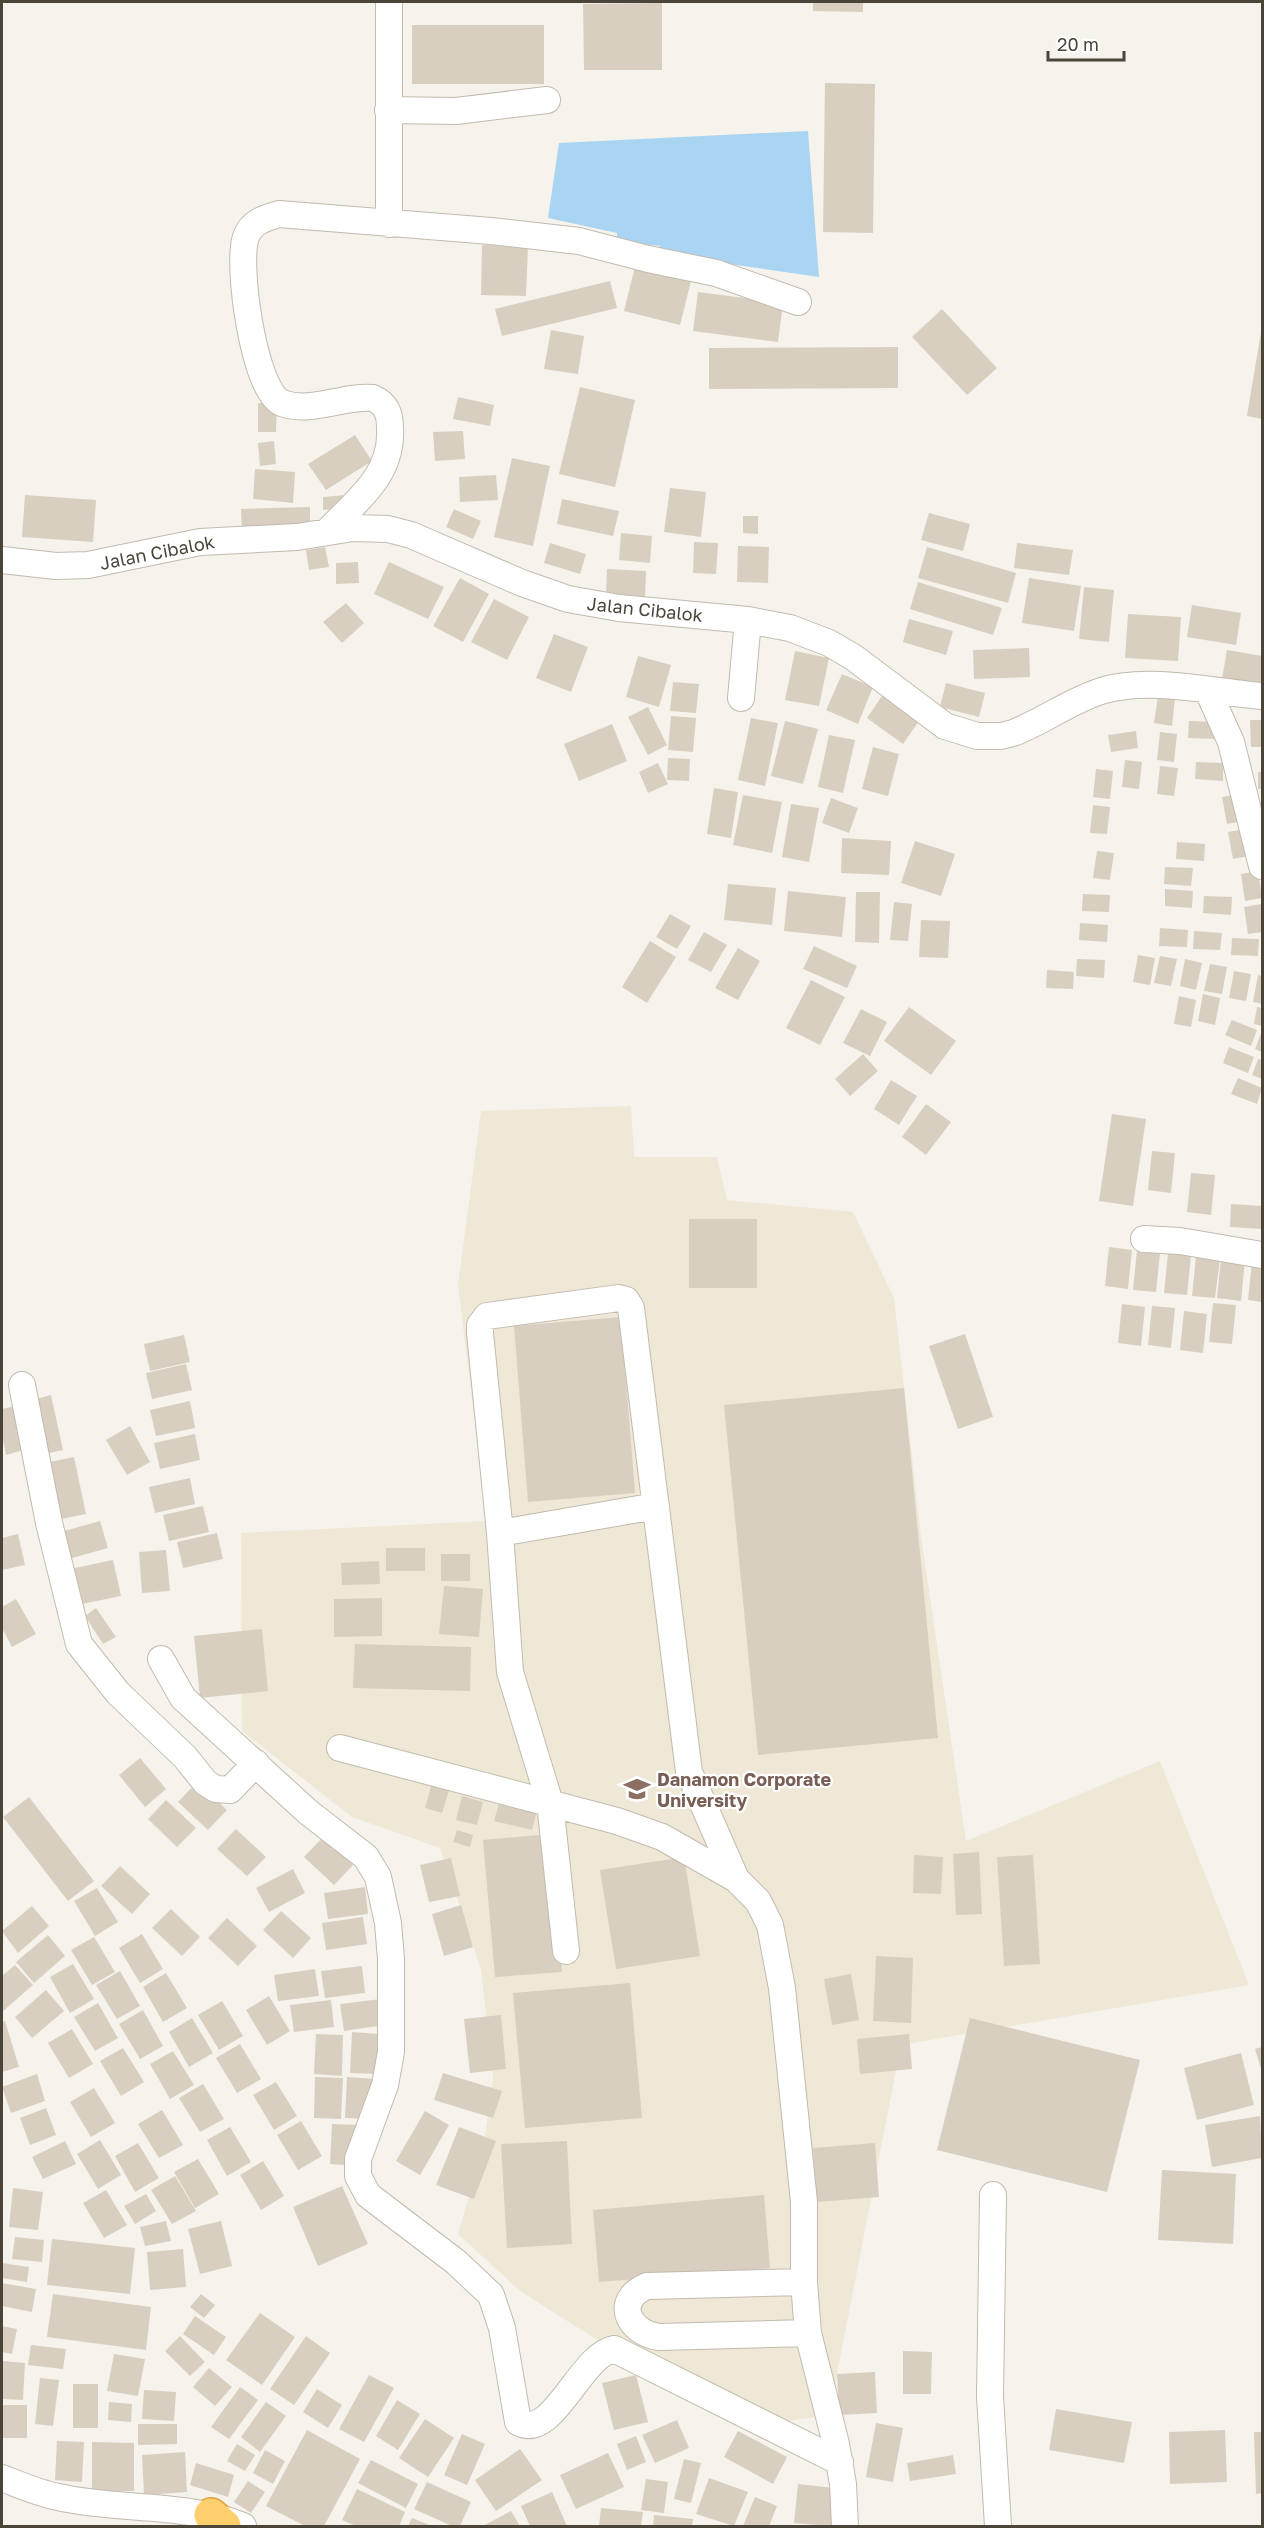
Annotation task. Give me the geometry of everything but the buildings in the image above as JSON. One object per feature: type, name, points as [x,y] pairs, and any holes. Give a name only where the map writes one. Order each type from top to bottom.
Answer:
[{"type":"street","points":[[389,2],[389,224]]},
{"type":"street","points":[[388,110],[456,111],[547,100]]},
{"type":"street","points":[[327,531],[386,465],[391,442],[388,411],[383,403],[373,398],[307,406],[281,403],[273,398],[267,388],[253,343],[245,280],[246,237],[258,221],[279,214],[491,231],[579,241],[726,276],[798,302]]},
{"type":"street","name":"Jalan Cibalok","points":[[2,560],[56,566],[88,565],[200,542],[288,537],[363,528],[401,531],[522,583],[582,603],[748,620],[790,628],[830,643],[853,657],[945,726],[977,736],[1001,736],[1013,733],[1081,699],[1114,688],[1157,686],[1263,696]]},
{"type":"street","points":[[741,698],[748,620]]},
{"type":"street","points":[[1208,691],[1234,750],[1263,866]]},
{"type":"street","points":[[1144,1239],[1180,1241],[1263,1255]]},
{"type":"street","points":[[566,1951],[550,1803],[510,1672],[500,1533],[480,1333],[482,1322],[491,1315],[619,1298],[629,1303],[640,1372],[689,1772],[736,1879]]},
{"type":"street","points":[[22,1385],[49,1524],[80,1644],[118,1693],[185,1756],[210,1786],[220,1791],[230,1790],[256,1763]]},
{"type":"street","points":[[500,1533],[656,1506]]},
{"type":"street","points":[[160,1659],[183,1698],[308,1812],[366,1857],[378,1877],[388,1923],[391,1959],[391,2052],[385,2085],[358,2159],[358,2176],[368,2195],[456,2262],[491,2295],[501,2328],[518,2422],[531,2426],[544,2421],[588,2366],[607,2351],[614,2349],[840,2462]]},
{"type":"street","points":[[340,1748],[616,1821],[662,1837],[736,1879],[758,1901],[770,1924],[777,1952],[801,2160],[804,2282],[808,2333],[840,2462],[845,2526]]},
{"type":"street","points":[[993,2195],[990,2397],[999,2526]]},
{"type":"street","points":[[804,2282],[647,2286],[632,2298],[627,2313],[640,2332],[659,2337],[808,2333]]},
{"type":"street","points":[[2,2478],[58,2497],[185,2510],[218,2521],[243,2526]]},
{"type":"shaded area","name":"Danamon Corporate University","points":[[631,1106],[634,1157],[717,1157],[727,1200],[853,1212],[894,1298],[921,1536],[966,1841],[1160,1761],[1249,1985],[901,2045],[829,2415],[756,2426],[703,2407],[520,2291],[458,2234],[484,2144],[493,2079],[481,1969],[440,1848],[352,1817],[242,1731],[241,1533],[487,1521],[458,1285],[481,1111]]},
{"type":"water","points":[[808,131],[819,277],[661,254],[660,246],[617,241],[617,233],[548,218],[559,143]]},
{"type":"place","name":"Danamon Corporate University","points":[[637,1789]]}]
